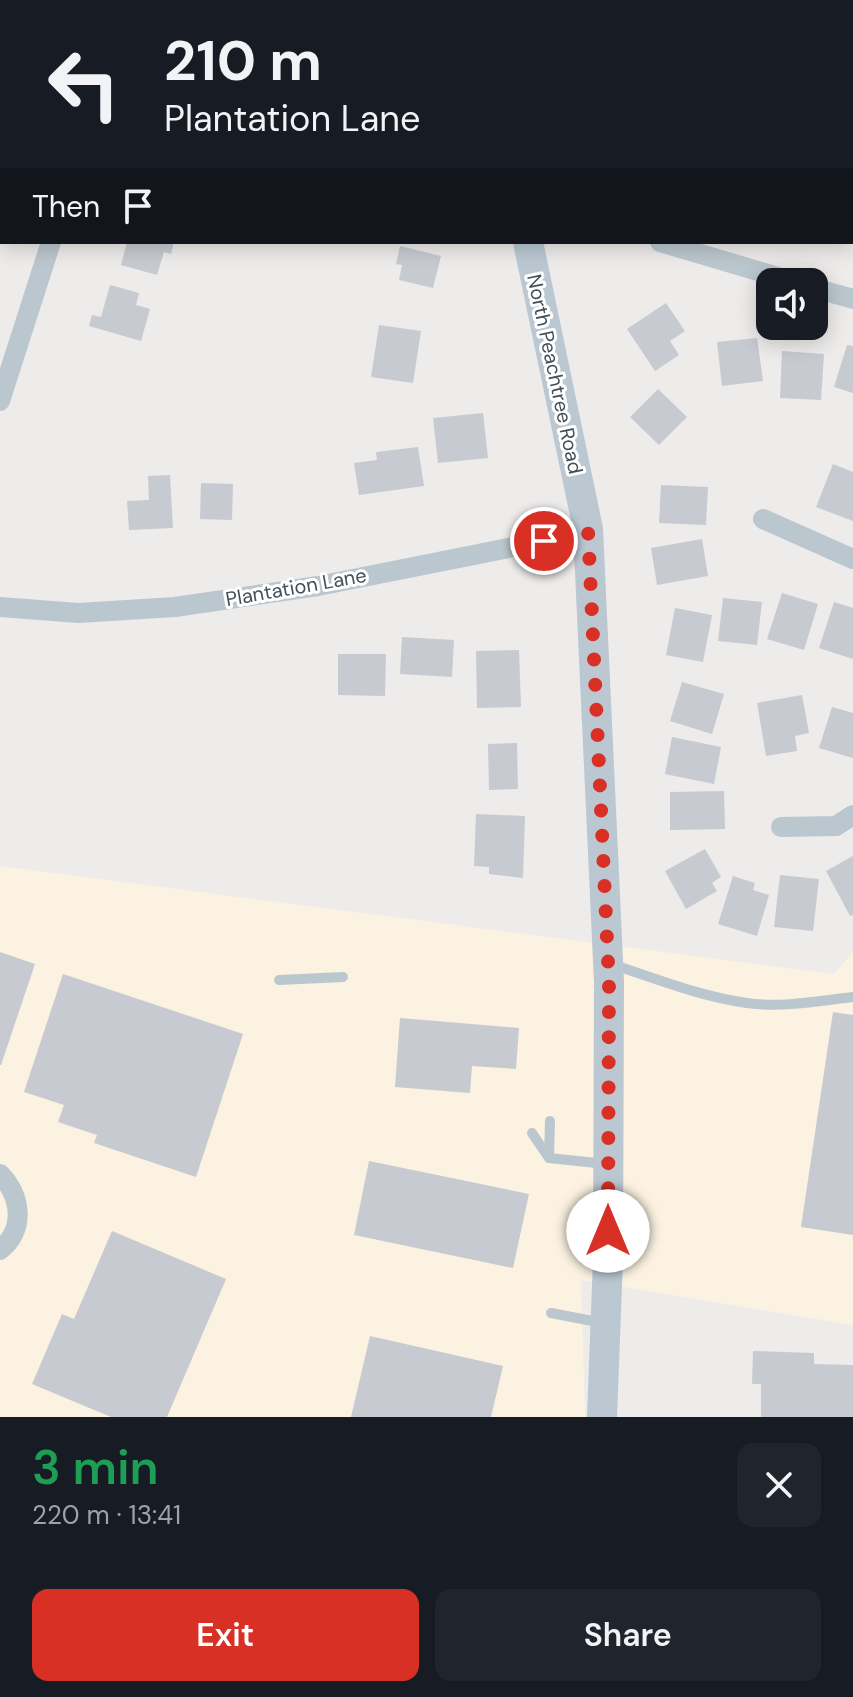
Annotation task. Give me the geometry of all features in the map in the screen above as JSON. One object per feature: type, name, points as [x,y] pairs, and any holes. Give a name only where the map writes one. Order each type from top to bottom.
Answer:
[{"type":"street","points":[[0,401],[50,244]]},
{"type":"street","name":"North Peachtree Road","points":[[528,244],[588,529],[608,963],[608,1165],[602,1417]]},
{"type":"street","points":[[667,244],[756,270]]},
{"type":"street","points":[[828,292],[853,299]]},
{"type":"street","points":[[763,519],[853,559]]},
{"type":"street","name":"Plantation Lane","points":[[0,607],[78,613],[175,607],[318,586],[569,536],[588,529]]},
{"type":"street","points":[[781,827],[836,826],[853,815]]},
{"type":"street","points":[[0,1174],[10,1185],[17,1201],[18,1218],[14,1233],[0,1250]]},
{"type":"lane","points":[[608,963],[748,1004],[800,1003],[853,997]]},
{"type":"lane","points":[[279,980],[343,977]]},
{"type":"lane","points":[[549,1158],[550,1121]]},
{"type":"lane","points":[[532,1133],[549,1158],[608,1165]]},
{"type":"lane","points":[[551,1313],[605,1323]]},
{"type":"shaded area","points":[[0,866],[834,974],[853,952],[853,1325],[581,1280],[585,1417],[0,1417]]},
{"type":"building","points":[[126,244],[174,244],[171,254],[164,252],[157,275],[121,265]]},
{"type":"building","points":[[400,246],[441,256],[433,288],[399,280],[402,265],[396,264]]},
{"type":"building","points":[[110,285],[139,293],[136,305],[150,309],[141,341],[89,326],[92,315],[101,317]]},
{"type":"building","points":[[666,303],[685,331],[670,341],[679,355],[655,371],[627,329]]},
{"type":"building","points":[[379,325],[421,331],[413,383],[371,377]]},
{"type":"building","points":[[756,338],[763,381],[722,386],[717,342]]},
{"type":"building","points":[[847,345],[853,346],[853,393],[834,387]]},
{"type":"building","points":[[782,351],[824,354],[821,400],[780,398]]},
{"type":"building","points":[[658,389],[687,417],[659,445],[630,417]]},
{"type":"building","points":[[483,413],[488,458],[438,463],[433,418]]},
{"type":"building","points":[[418,447],[424,486],[359,495],[354,463],[377,460],[376,452]]},
{"type":"building","points":[[833,464],[853,472],[853,521],[816,507]]},
{"type":"building","points":[[170,475],[173,528],[129,530],[127,501],[149,500],[148,476]]},
{"type":"building","points":[[201,483],[233,484],[232,520],[200,519]]},
{"type":"building","points":[[661,485],[708,487],[706,525],[659,523]]},
{"type":"building","points":[[702,539],[708,576],[657,585],[651,548]]},
{"type":"building","points":[[782,593],[818,604],[804,650],[767,639]]},
{"type":"building","points":[[723,598],[762,602],[757,645],[718,641]]},
{"type":"building","points":[[834,602],[853,608],[853,659],[819,648]]},
{"type":"building","points":[[675,608],[712,615],[703,662],[666,655]]},
{"type":"building","points":[[402,637],[454,640],[452,677],[400,674]]},
{"type":"building","points":[[519,650],[521,707],[477,708],[476,651]]},
{"type":"building","points":[[338,654],[386,654],[385,696],[338,695]]},
{"type":"building","points":[[682,682],[724,694],[712,734],[670,721]]},
{"type":"building","points":[[802,695],[809,733],[795,736],[797,751],[766,756],[757,703]]},
{"type":"building","points":[[832,707],[853,713],[853,758],[819,748]]},
{"type":"building","points":[[672,737],[721,747],[714,784],[665,774]]},
{"type":"building","points":[[517,743],[518,789],[489,790],[488,744]]},
{"type":"building","points":[[724,791],[725,829],[670,830],[670,792]]},
{"type":"building","points":[[476,814],[525,816],[523,878],[489,874],[489,867],[474,866]]},
{"type":"building","points":[[705,849],[721,877],[712,883],[717,891],[686,909],[665,871]]},
{"type":"building","points":[[853,856],[853,915],[850,916],[826,871]]},
{"type":"building","points":[[780,875],[819,879],[813,931],[774,927]]},
{"type":"building","points":[[733,876],[755,883],[753,890],[769,895],[757,936],[718,924]]},
{"type":"building","points":[[0,952],[35,964],[1,1065],[0,1065]]},
{"type":"building","points":[[63,974],[243,1034],[196,1177],[94,1143],[97,1135],[58,1122],[64,1105],[24,1092]]},
{"type":"building","points":[[833,1012],[853,1015],[853,1235],[801,1227]]},
{"type":"building","points":[[400,1018],[519,1028],[516,1069],[472,1066],[470,1093],[395,1087]]},
{"type":"building","points":[[369,1161],[529,1194],[513,1268],[354,1235]]},
{"type":"building","points":[[112,1231],[226,1279],[167,1417],[111,1417],[32,1384],[62,1314],[74,1319]]},
{"type":"building","points":[[370,1336],[503,1366],[491,1417],[351,1417]]},
{"type":"building","points":[[753,1351],[814,1353],[814,1364],[853,1365],[853,1417],[761,1417],[761,1384],[752,1384]]},
{"type":"route","points":[[544,541],[588,529],[609,982],[608,1231]]}]
